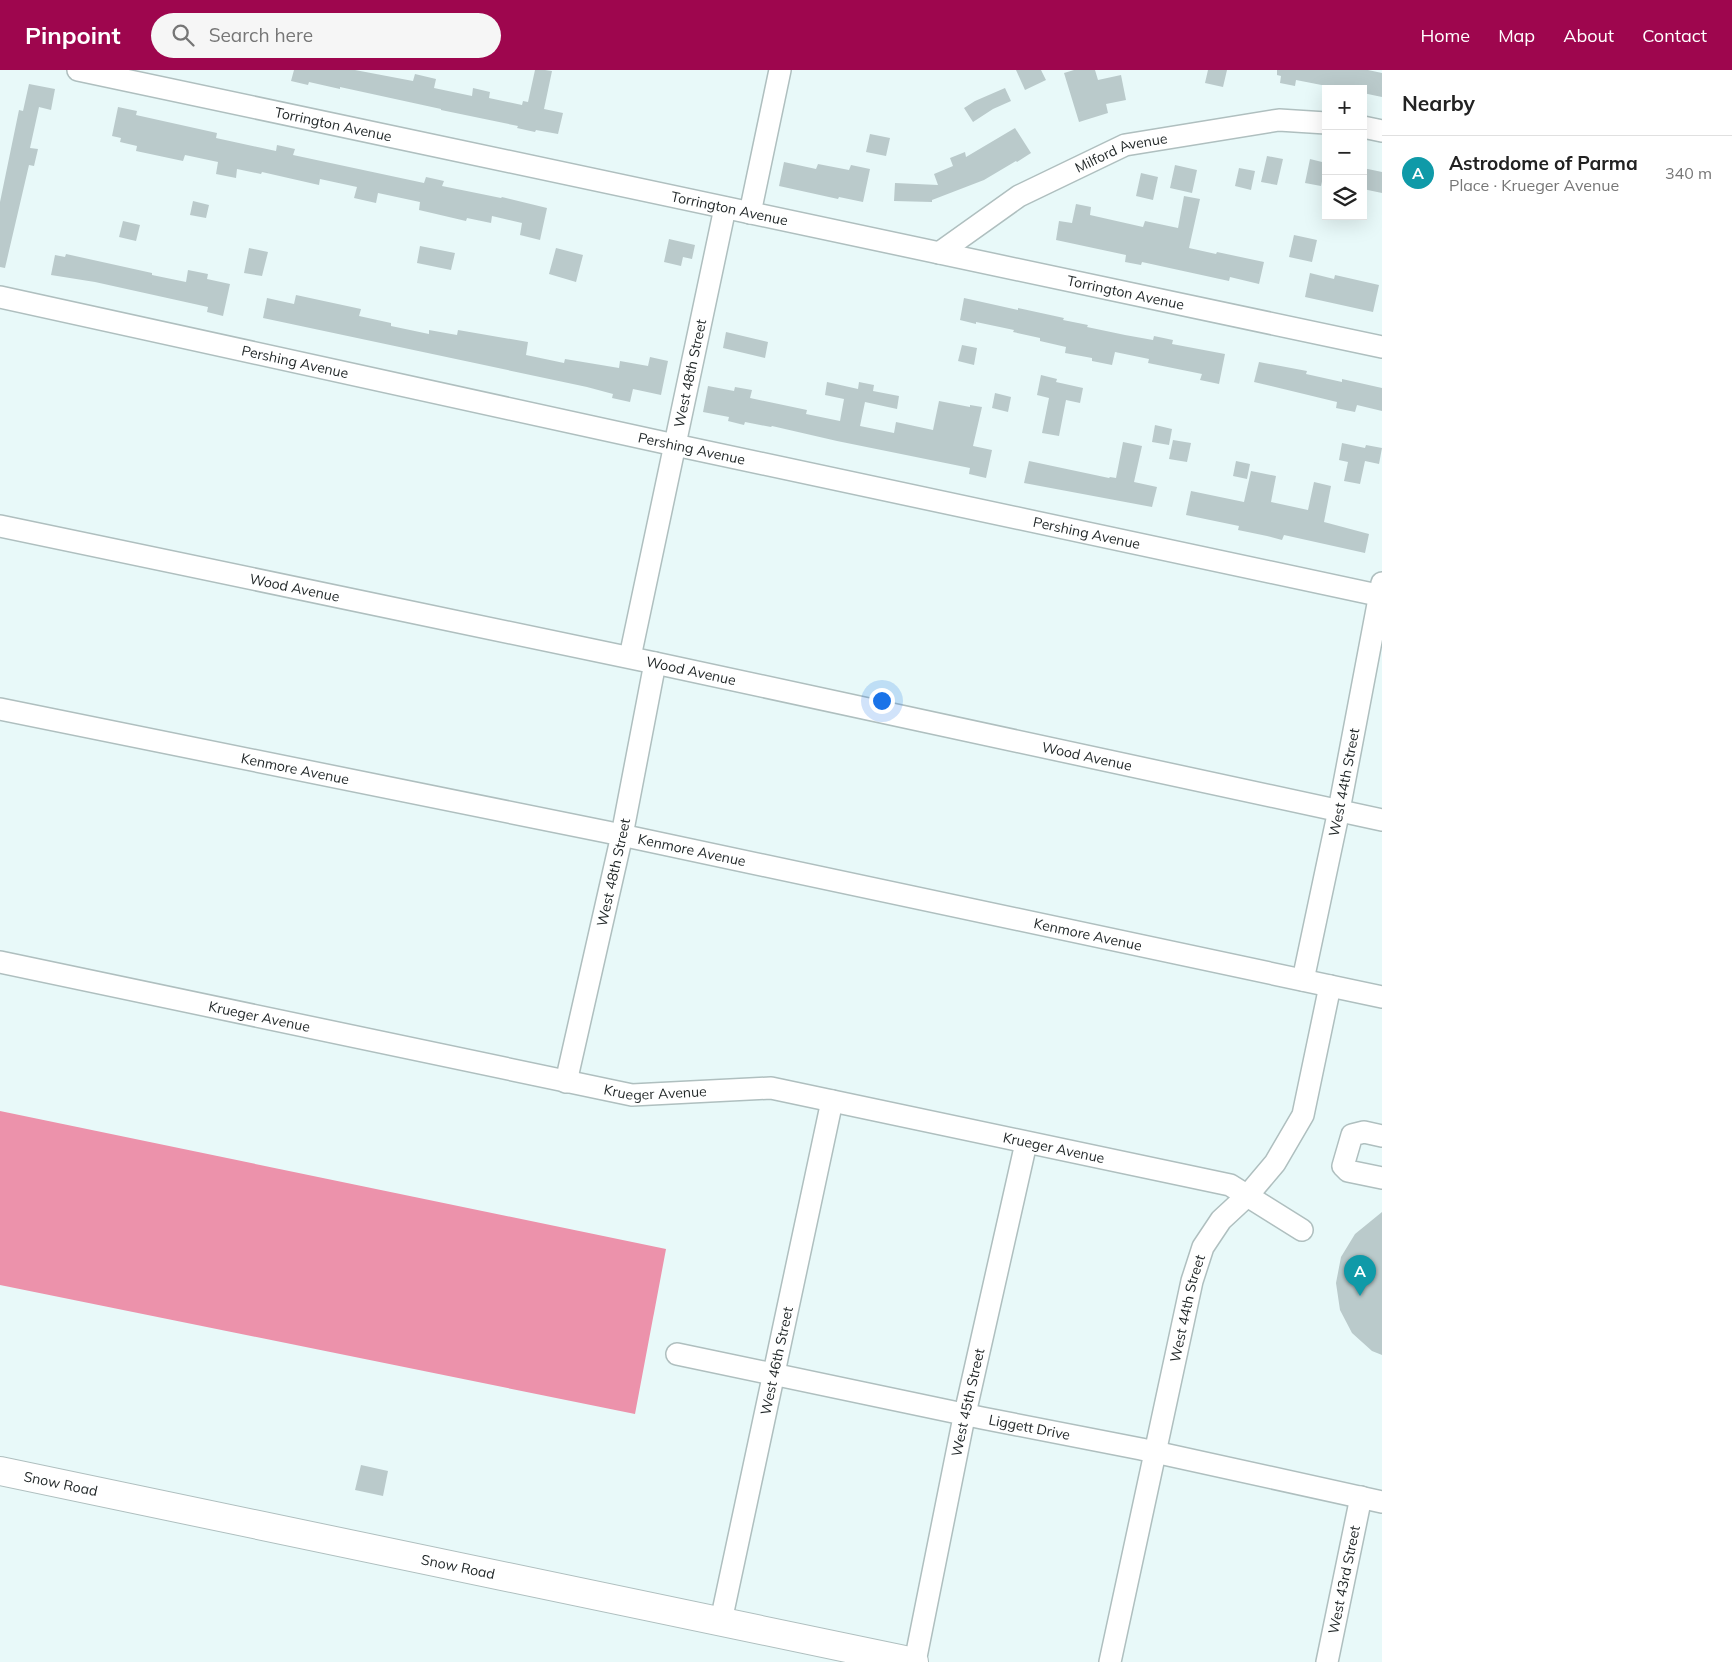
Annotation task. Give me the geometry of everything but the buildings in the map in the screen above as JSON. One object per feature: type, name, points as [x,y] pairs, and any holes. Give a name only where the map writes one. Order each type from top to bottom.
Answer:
[{"type":"main road","name":"Snow Road","points":[[0,1471],[914,1662]]},
{"type":"street","name":"Torrington Avenue","points":[[78,70],[1382,348]]},
{"type":"street","points":[[750,213],[780,70]]},
{"type":"street","name":"Milford Avenue","points":[[939,253],[1019,196],[1125,145],[1279,120],[1322,123]]},
{"type":"street","points":[[1367,128],[1382,131]]},
{"type":"street","name":"West 48th Street","points":[[630,657],[725,208]]},
{"type":"street","name":"Pershing Avenue","points":[[0,297],[675,445],[1381,591]]},
{"type":"street","name":"Wood Avenue","points":[[0,526],[655,662],[1382,820]]},
{"type":"street","name":"West 44th Street","points":[[1303,980],[1339,810],[1381,591]]},
{"type":"street","name":"West 48th Street","points":[[566,1082],[622,835],[655,662]]},
{"type":"street","name":"Kenmore Avenue","points":[[0,708],[622,835],[1382,997]]},
{"type":"street","name":"Krueger Avenue","points":[[0,962],[632,1096],[771,1088],[1230,1185],[1302,1230]]},
{"type":"street","name":"West 44th Street","points":[[1110,1662],[1192,1281],[1203,1247],[1221,1220],[1248,1195],[1275,1163],[1303,1115],[1330,986]]},
{"type":"street","name":"West 46th Street","points":[[721,1621],[832,1101]]},
{"type":"street","points":[[1382,1136],[1364,1132],[1352,1135],[1343,1166],[1348,1171],[1382,1178]]},
{"type":"street","name":"West 45th Street","points":[[914,1662],[965,1415],[1026,1143]]},
{"type":"street","name":"Liggett Drive","points":[[677,1354],[1382,1502]]},
{"type":"street","name":"West 43rd Street","points":[[1327,1662],[1361,1497]]},
{"type":"shaded area","points":[[0,1111],[666,1249],[635,1414],[0,1285]]},
{"type":"place","name":"Astrodome of Parma","points":[[1360,1296]]}]
